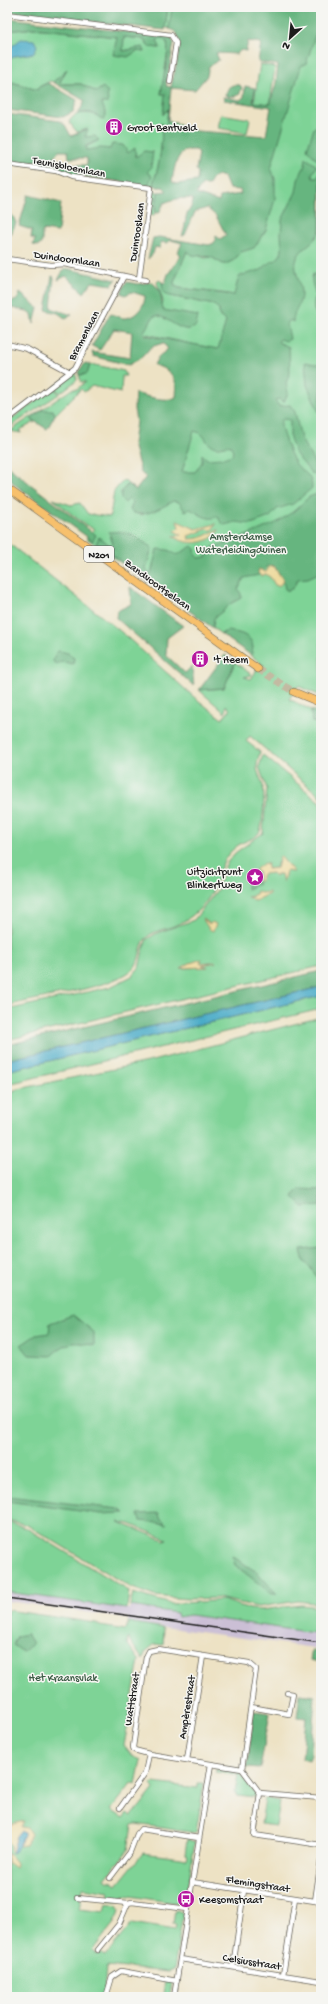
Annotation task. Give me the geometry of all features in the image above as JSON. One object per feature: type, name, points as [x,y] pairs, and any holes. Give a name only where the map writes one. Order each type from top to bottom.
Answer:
[{"type":"main road","name":"Zandvoortselaan","points":[[7,488],[258,669]]},
{"type":"main road","points":[[294,692],[321,703]]},
{"type":"street","points":[[7,14],[166,33],[174,38],[176,43],[170,82]]},
{"type":"street","name":"Teunisbloemlaan","points":[[7,164],[56,171],[71,177],[151,188]]},
{"type":"street","name":"Duinrooslaan","points":[[139,279],[151,188]]},
{"type":"street","name":"Duindoornlaan","points":[[7,259],[51,265],[64,264],[124,276]]},
{"type":"street","name":"Duinrooslaan","points":[[124,276],[146,280]]},
{"type":"street","name":"Bramenlaan","points":[[7,420],[75,368],[82,358],[124,276]]},
{"type":"street","points":[[7,344],[27,349],[70,372]]},
{"type":"street","name":"Wattstraat","points":[[149,1754],[134,1750],[132,1747],[144,1672],[149,1651],[158,1649],[203,1656]]},
{"type":"street","points":[[203,1656],[249,1663],[256,1669],[242,1769]]},
{"type":"street","name":"Ampèrestraat","points":[[187,1760],[203,1656]]},
{"type":"street","points":[[251,1707],[289,1714],[293,1694],[287,1693]]},
{"type":"street","points":[[120,1808],[146,1773],[149,1754],[242,1769],[260,1793],[254,1835],[321,1845]]},
{"type":"street","points":[[174,1997],[211,1764]]},
{"type":"street","points":[[260,1793],[321,1798]]},
{"type":"street","points":[[110,1878],[130,1852],[137,1834],[141,1829],[199,1838]]},
{"type":"street","points":[[315,1901],[319,1892],[321,1860]]},
{"type":"street","name":"Flemingstraat","points":[[192,1882],[321,1902]]},
{"type":"street","points":[[233,1967],[244,1890]]},
{"type":"street","points":[[77,1898],[128,1904],[132,1902],[188,1909]]},
{"type":"street","points":[[283,1975],[295,1898]]},
{"type":"street","points":[[98,1950],[119,1924],[128,1904]]},
{"type":"street","name":"Celsiusstraat","points":[[180,1959],[321,1981]]},
{"type":"street","points":[[106,1997],[112,1977],[121,1971],[177,1981]]},
{"type":"shaded area","points":[[7,1592],[129,1609],[130,1606],[177,1613],[178,1617],[190,1615],[321,1634],[321,1649],[128,1622],[128,1618],[7,1601]]},
{"type":"green space","points":[[7,7],[168,7],[165,30],[7,12]]},
{"type":"green space","points":[[168,7],[173,7],[170,28],[165,28]]},
{"type":"green space","points":[[172,7],[321,7],[321,25],[316,33],[306,64],[301,66],[271,168],[275,179],[275,199],[266,230],[254,248],[241,252],[234,260],[226,264],[223,264],[211,257],[192,255],[187,251],[174,282],[175,286],[179,288],[234,295],[239,276],[261,270],[270,262],[276,260],[281,254],[282,220],[296,192],[298,180],[305,165],[306,158],[317,166],[312,174],[313,178],[317,178],[321,170],[320,230],[315,238],[302,250],[297,258],[296,272],[301,290],[301,298],[294,315],[293,322],[290,320],[287,324],[290,339],[286,341],[280,339],[278,342],[289,347],[290,373],[286,383],[288,393],[284,402],[279,399],[275,400],[279,406],[290,405],[295,412],[301,439],[319,471],[316,475],[311,473],[295,453],[290,438],[290,420],[284,419],[281,421],[283,436],[295,463],[309,477],[312,488],[293,504],[277,509],[270,517],[251,524],[236,522],[224,525],[218,516],[214,518],[207,518],[190,509],[185,511],[179,502],[173,501],[145,514],[134,513],[130,510],[133,502],[129,499],[125,503],[121,499],[121,492],[128,484],[136,490],[146,477],[141,473],[133,444],[136,421],[134,409],[135,393],[162,399],[172,399],[176,397],[175,380],[165,370],[154,365],[158,357],[168,349],[163,343],[151,347],[142,357],[129,365],[93,356],[92,352],[130,358],[132,332],[114,329],[100,350],[92,346],[110,314],[127,318],[138,312],[141,308],[145,300],[145,296],[132,292],[125,295],[121,293],[126,282],[138,284],[152,282],[158,288],[163,310],[198,316],[196,326],[191,329],[185,329],[164,318],[154,316],[143,333],[145,335],[218,349],[226,321],[220,317],[219,310],[214,305],[166,295],[163,292],[162,282],[165,283],[168,274],[181,256],[178,252],[182,243],[171,240],[167,243],[161,242],[160,248],[155,247],[153,254],[148,259],[153,238],[159,237],[209,245],[214,243],[216,236],[220,239],[226,235],[216,216],[207,208],[195,212],[185,235],[182,236],[186,217],[193,199],[174,199],[164,203],[159,213],[155,212],[158,192],[167,191],[163,187],[157,187],[153,183],[162,138],[161,123],[166,127],[168,109],[163,115],[165,94],[161,94],[167,61],[167,42],[161,38],[157,40],[160,48],[149,47],[143,39],[124,37],[123,51],[143,47],[145,52],[137,51],[128,57],[113,55],[117,37],[34,28],[7,31],[7,18],[171,37],[174,43],[166,86],[171,87],[179,52],[179,38],[174,31],[169,29]],"holes":[[[248,41],[261,43],[258,62],[278,65],[276,83],[270,104],[253,102],[255,88],[245,86],[244,97],[240,100],[223,97],[224,100],[271,107],[266,136],[196,131],[168,120],[171,88],[195,90],[207,76],[209,66],[219,60],[216,53],[237,54],[241,50],[246,51]],[[186,150],[196,150],[199,153],[196,170],[198,172],[197,181],[177,184],[172,182],[177,160]],[[217,175],[224,177],[229,189],[240,190],[241,194],[220,197],[219,202],[196,194],[202,185],[209,185],[212,179]],[[194,431],[203,435],[209,443],[214,446],[231,446],[233,451],[232,455],[223,458],[207,459],[202,454],[202,462],[195,472],[182,472]]]},
{"type":"green space","name":"Amsterdamse Waterleidingduinen","points":[[313,7],[321,7],[321,696],[298,686],[289,699],[311,710],[312,722],[321,724],[321,797],[250,736],[246,741],[260,752],[257,767],[263,786],[264,795],[260,832],[255,837],[238,845],[227,856],[221,867],[213,891],[205,903],[193,915],[184,921],[155,932],[147,937],[142,947],[138,962],[132,970],[121,977],[72,992],[7,1006],[7,542],[119,630],[194,697],[222,719],[230,710],[226,705],[225,713],[199,690],[224,688],[235,662],[252,675],[244,677],[251,679],[261,663],[252,656],[251,653],[224,632],[221,634],[213,628],[212,622],[150,578],[149,583],[86,538],[94,529],[84,524],[53,499],[71,505],[80,503],[88,514],[110,517],[114,491],[124,480],[128,484],[121,492],[133,502],[132,512],[141,515],[169,503],[214,349],[142,333],[154,316],[158,315],[165,318],[162,308],[163,301],[157,282],[159,280],[162,282],[163,292],[166,295],[214,305],[219,310],[220,317],[230,294],[179,288],[175,286],[174,282],[187,251],[205,258],[211,257],[223,264],[234,260],[241,252]]},
{"type":"green space","points":[[34,28],[117,37],[114,55],[137,51],[145,52],[143,47],[123,51],[124,37],[143,39],[149,47],[160,48],[157,40],[161,38],[167,42],[168,50],[161,94],[166,93],[163,115],[168,108],[166,128],[161,124],[162,131],[159,162],[153,183],[155,186],[148,186],[146,174],[141,164],[127,153],[108,149],[85,151],[86,147],[99,140],[85,137],[87,129],[77,132],[69,122],[75,116],[83,113],[101,116],[101,119],[106,115],[96,92],[81,84],[61,84],[60,82],[66,70],[53,82],[50,81],[39,87],[37,90],[12,82],[7,84],[7,61],[15,56],[34,53],[22,39],[7,50],[7,31]]},
{"type":"green space","points":[[260,64],[275,67],[270,104],[254,102]]},
{"type":"green space","points":[[67,69],[60,82],[61,84],[81,84],[96,92],[103,87],[107,91],[108,103],[102,103],[106,115],[104,120],[90,113],[78,114],[85,101],[53,82]]},
{"type":"green space","points":[[12,82],[37,90],[39,87],[48,83],[77,100],[73,112],[63,117],[7,110],[7,84]]},
{"type":"green space","points":[[233,85],[240,85],[242,88],[239,95],[231,97],[225,95],[229,87]]},
{"type":"green space","points":[[7,114],[60,121],[65,125],[71,136],[88,129],[85,137],[95,136],[99,140],[86,146],[86,150],[101,148],[110,149],[112,144],[123,145],[128,153],[135,148],[136,157],[144,151],[153,152],[151,168],[147,172],[152,176],[148,186],[76,175],[49,166],[36,166],[37,162],[22,164],[7,162]],"holes":[[[59,151],[68,151],[69,158],[87,158],[87,165],[64,165],[64,161],[53,158]]]},
{"type":"green space","points":[[221,114],[250,119],[247,133],[218,128]]},
{"type":"green space","points":[[321,122],[321,164],[307,149],[314,128]]},
{"type":"green space","points":[[153,191],[158,192],[154,216],[150,215]]},
{"type":"green space","points":[[28,195],[61,203],[58,232],[44,230],[42,232],[42,242],[39,246],[33,245],[35,239],[31,238],[32,230],[19,226]]},
{"type":"green space","points":[[7,213],[13,216],[16,223],[11,234],[7,233]]},
{"type":"green space","points":[[64,269],[116,280],[112,285],[92,282],[84,293],[66,276],[58,280]]},
{"type":"green space","points":[[313,274],[321,275],[321,315],[316,314],[314,309],[315,294],[312,282]]},
{"type":"green space","points":[[52,276],[54,277],[51,308],[72,315],[65,318],[58,313],[46,310]]},
{"type":"green space","points":[[20,293],[38,308],[34,324],[32,314],[27,311],[7,307],[7,301],[16,300]]},
{"type":"green space","points":[[305,362],[321,365],[321,417],[307,385]]},
{"type":"green space","points":[[85,363],[90,364],[87,374],[79,375],[78,372]]},
{"type":"green space","points":[[90,364],[124,371],[126,376],[122,376],[121,393],[92,386],[84,392],[81,389],[55,415],[53,410],[31,419],[35,422],[20,430],[21,433],[10,431],[72,389],[77,389],[86,382],[81,382],[79,375],[87,374]]},
{"type":"green space","points":[[75,372],[77,380],[60,393],[54,387]]},
{"type":"green space","points":[[54,388],[59,394],[7,429],[7,422]]},
{"type":"green space","points":[[42,410],[53,410],[55,415],[47,429],[31,419]]},
{"type":"green space","points":[[7,466],[96,535],[93,541],[14,484],[7,474]]},
{"type":"green space","name":"Amsterdamse Waterleidingduinen","points":[[317,494],[321,496],[321,572],[308,578],[298,579],[293,588],[288,591],[285,589],[283,580],[274,566],[268,565],[259,575],[244,578],[238,589],[241,594],[241,598],[230,604],[214,618],[213,628],[96,543],[99,537],[114,548],[109,532],[123,532],[137,537],[152,548],[146,569],[151,574],[157,549],[168,550],[177,555],[192,546],[195,549],[196,556],[198,558],[206,557],[213,547],[236,540],[276,523],[294,511],[309,497]]},
{"type":"green space","points":[[130,587],[183,626],[167,638],[166,655],[185,673],[192,666],[194,686],[116,618],[117,611],[131,604]]},
{"type":"green space","points":[[227,631],[243,634],[250,639],[253,647],[252,656],[221,634]]},
{"type":"green space","points":[[59,651],[68,653],[74,658],[73,664],[63,662],[55,664],[53,661],[56,652]]},
{"type":"green space","points":[[225,655],[235,662],[224,688],[199,690]]},
{"type":"green space","points":[[311,710],[321,713],[321,724],[312,722]]},
{"type":"green space","points":[[263,755],[321,803],[321,966],[7,1040],[7,1010],[110,987],[132,976],[139,968],[147,939],[157,933],[194,920],[218,889],[226,864],[235,853],[263,833],[267,789],[259,767]],"holes":[[[281,860],[293,871],[286,871],[283,881],[281,874],[259,872],[266,869],[277,868],[277,863]],[[269,892],[255,901],[248,897]],[[201,960],[199,963],[211,962],[202,965],[206,967],[182,968]]]},
{"type":"green space","points":[[251,878],[259,884],[247,889],[247,880]]},
{"type":"green space","points":[[321,971],[321,987],[7,1060],[7,1045]]},
{"type":"green space","points":[[321,996],[321,1009],[8,1084],[11,1092],[14,1092],[14,1090],[152,1061],[321,1017],[321,1604],[298,1601],[258,1607],[218,1598],[187,1599],[154,1596],[130,1587],[27,1525],[7,1520],[7,1071]],"holes":[[[118,1522],[130,1524],[167,1539],[164,1540]]]},
{"type":"green space","points":[[298,1189],[321,1190],[321,1205],[303,1207],[293,1197]]},
{"type":"green space","points":[[321,1248],[321,1277],[317,1277],[304,1262],[301,1250]]},
{"type":"green space","points":[[73,1315],[94,1332],[94,1346],[81,1343],[66,1345],[51,1356],[29,1355],[21,1345],[36,1335],[49,1333],[50,1323]]},
{"type":"green space","points":[[7,1496],[119,1509],[125,1513],[101,1514],[7,1501]]},
{"type":"green space","points":[[159,1513],[160,1518],[167,1524],[140,1521],[138,1514]]},
{"type":"green space","points":[[7,1521],[26,1528],[129,1591],[127,1609],[7,1592]]},
{"type":"green space","points":[[232,1556],[257,1572],[277,1594],[272,1594],[235,1565]]},
{"type":"green space","points":[[133,1593],[171,1604],[223,1600],[250,1609],[261,1610],[301,1605],[321,1607],[321,1634],[190,1615],[178,1617],[177,1613],[130,1606]]},
{"type":"green space","name":"Het Kraansvlak","points":[[7,1610],[96,1623],[100,1626],[126,1630],[128,1622],[164,1628],[163,1645],[155,1644],[145,1652],[143,1660],[128,1638],[127,1643],[139,1660],[124,1746],[132,1756],[141,1760],[136,1784],[132,1783],[111,1810],[123,1818],[127,1813],[132,1816],[154,1789],[151,1785],[153,1783],[198,1788],[198,1783],[204,1783],[196,1833],[136,1824],[132,1825],[128,1850],[105,1879],[109,1882],[110,1880],[117,1885],[143,1853],[187,1859],[188,1855],[185,1854],[187,1839],[195,1842],[185,1902],[175,1903],[124,1895],[117,1901],[108,1900],[109,1892],[83,1888],[79,1909],[105,1912],[107,1904],[117,1906],[120,1911],[114,1923],[92,1951],[97,1955],[99,1952],[105,1956],[132,1923],[175,1930],[176,1924],[173,1924],[175,1909],[183,1913],[174,1970],[169,1972],[106,1966],[104,1993],[101,1997],[7,1997]]},
{"type":"green space","points":[[27,1634],[33,1643],[23,1652],[13,1645],[17,1636]]},
{"type":"green space","points":[[312,1650],[321,1651],[319,1662],[310,1660]]},
{"type":"green space","points":[[300,1694],[315,1696],[311,1755],[309,1760],[302,1758],[306,1718],[297,1717]]},
{"type":"green space","points":[[254,1711],[270,1713],[260,1768],[247,1767]]},
{"type":"green space","points":[[216,1769],[239,1773],[256,1794],[255,1797],[238,1795],[235,1791],[238,1775],[216,1772]]},
{"type":"green space","points":[[265,1798],[280,1801],[276,1826],[261,1824]]},
{"type":"green space","points":[[165,1980],[172,1981],[170,1997],[164,1997],[163,1995]]},
{"type":"sand","points":[[177,521],[196,529],[216,524],[212,530],[207,529],[188,536],[189,539],[199,538],[219,530],[210,539],[204,541],[184,541],[173,536],[181,535],[175,531],[179,527]]},
{"type":"sand","points":[[274,566],[283,580],[278,586],[275,585],[271,578],[266,574],[261,576],[258,573],[259,569],[266,572],[269,567]]},
{"type":"sand","points":[[280,856],[294,872],[286,871],[283,882],[281,874],[277,874],[275,877],[272,873],[263,874],[260,882],[257,880],[259,873],[256,869],[264,863],[268,864],[267,869],[277,868]]},
{"type":"sand","points":[[257,891],[261,893],[269,892],[269,894],[255,901],[247,897],[252,897]]},
{"type":"sand","points":[[202,918],[210,924],[212,922],[216,924],[213,931],[209,929]]},
{"type":"sand","points":[[202,959],[200,963],[216,962],[202,965],[208,967],[181,968],[190,963]]},
{"type":"sand","points":[[24,1821],[21,1827],[27,1828],[31,1834],[26,1845],[19,1846],[24,1833],[21,1832],[17,1836],[12,1853],[10,1850],[11,1845],[7,1841],[8,1825]]},
{"type":"sand","points":[[8,1853],[16,1863],[15,1868],[7,1862]]},
{"type":"water","points":[[21,39],[34,40],[37,46],[34,53],[15,56],[7,61],[7,50]]},
{"type":"water","points":[[321,987],[321,996],[7,1071],[7,1060]]},
{"type":"water","points":[[21,1831],[24,1833],[24,1836],[15,1852],[12,1853],[17,1836]]},
{"type":"tunnel","points":[[258,669],[294,692]]},
{"type":"railway","points":[[7,1598],[321,1643]]},
{"type":"place","name":"Groot Bentveld","points":[[114,127]]},
{"type":"place","name":"'t Heem","points":[[200,659]]},
{"type":"place","name":"Uitzichtpunt Blinkertweg","points":[[255,877]]},
{"type":"place","name":"Keesomstraat","points":[[186,1899]]}]
